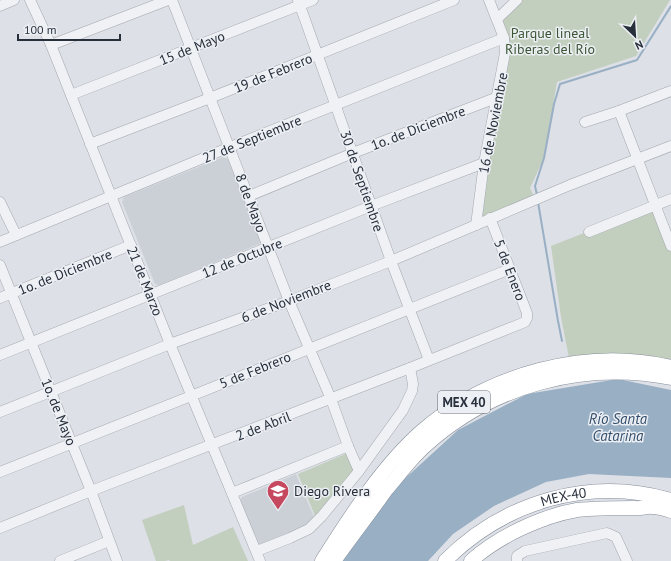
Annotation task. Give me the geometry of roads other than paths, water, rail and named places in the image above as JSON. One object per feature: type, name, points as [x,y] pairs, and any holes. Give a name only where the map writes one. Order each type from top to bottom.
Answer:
[{"type":"highway","name":"MEX 40","points":[[322,561],[369,492],[406,446],[437,419],[490,388],[522,375],[578,362],[606,360],[636,361],[671,367]]},
{"type":"highway","name":"MEX 40","points":[[334,561],[405,467],[426,445],[443,431],[480,406],[528,386],[552,379],[579,374],[606,372],[632,373],[671,378]]},
{"type":"highway","name":"MEX-40","points":[[444,561],[465,542],[496,521],[539,501],[582,492],[625,492],[671,500]]},
{"type":"highway","points":[[471,561],[494,543],[513,532],[576,510],[617,508],[637,509],[654,506],[671,511]]},
{"type":"street","points":[[0,6],[14,0]]},
{"type":"street","name":"21 de Marzo","points":[[30,0],[71,95],[211,446],[260,561]]},
{"type":"street","points":[[50,45],[168,0]]},
{"type":"street","name":"8 de Mayo","points":[[172,0],[289,300],[331,399],[359,471]]},
{"type":"street","name":"15 de Mayo","points":[[71,95],[190,49],[299,3],[313,0]]},
{"type":"street","name":"19 de Febrero","points":[[90,144],[210,98],[454,0]]},
{"type":"street","name":"16 de Noviembre","points":[[476,225],[484,163],[498,97],[505,53],[504,38],[489,0]]},
{"type":"street","points":[[497,19],[516,0]]},
{"type":"street","name":"30 de Septiembre","points":[[299,3],[391,261],[429,360]]},
{"type":"street","name":"27 de Septiembre","points":[[0,242],[230,147],[504,38]]},
{"type":"street","points":[[585,122],[671,91]]},
{"type":"street","name":"1o. de Diciembre","points":[[249,196],[353,153],[498,97]]},
{"type":"street","points":[[619,111],[671,246]]},
{"type":"street","name":"6 de Noviembre","points":[[0,412],[170,344],[391,261],[570,185],[671,146]]},
{"type":"street","name":"12 de Octubre","points":[[0,355],[371,206],[484,163]]},
{"type":"street","points":[[588,232],[671,200]]},
{"type":"street","points":[[0,202],[16,235]]},
{"type":"street","name":"5 de Enero","points":[[490,218],[527,312],[525,322]]},
{"type":"street","name":"1o. de Diciembre","points":[[0,298],[131,245]]},
{"type":"street","name":"1o. de Mayo","points":[[0,264],[91,491],[117,561]]},
{"type":"street","name":"5 de Febrero","points":[[0,472],[510,269]]},
{"type":"street","name":"2 de Abril","points":[[0,528],[91,491],[211,446],[525,322]]},
{"type":"street","points":[[257,551],[290,538],[312,527],[359,471],[408,400],[413,384],[410,368]]},
{"type":"street","points":[[232,493],[348,446]]},
{"type":"street","points":[[516,561],[517,556],[525,551],[607,533],[616,537],[627,561]]},
{"type":"street","points":[[60,561],[110,541]]},
{"type":"water","name":"Río Santa Catarina","points":[[618,379],[671,390],[671,478],[589,474],[546,482],[494,506],[453,534],[428,561],[343,561],[387,495],[458,430],[527,394]]},
{"type":"waterway","points":[[537,195],[535,186],[544,158],[554,104],[560,84],[637,60],[671,6]]},
{"type":"waterway","points":[[538,202],[562,341]]},
{"type":"place","name":"Diego Rivera","points":[[278,510]]},
{"type":"park label","name":"Parque lineal Riberas del Río","points":[[550,42]]}]
